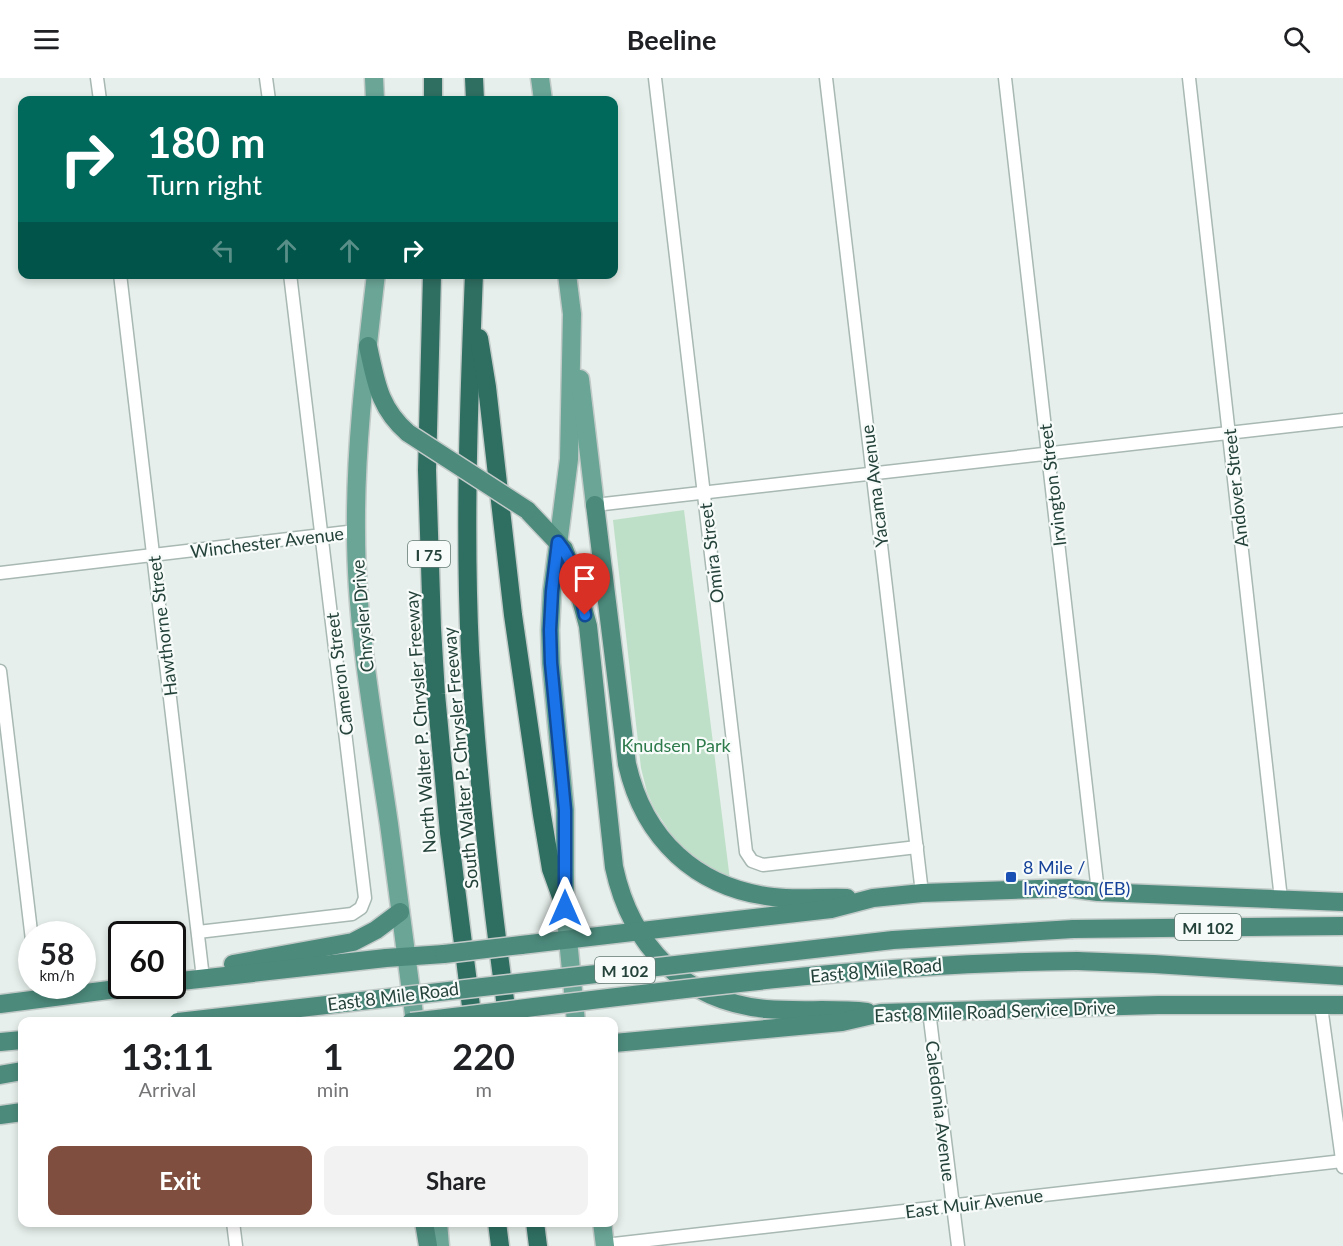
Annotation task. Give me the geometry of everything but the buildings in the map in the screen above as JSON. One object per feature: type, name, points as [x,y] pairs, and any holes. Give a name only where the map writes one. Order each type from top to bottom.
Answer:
[{"type":"highway","points":[[433,78],[433,96]]},
{"type":"highway","points":[[474,78],[475,96]]},
{"type":"highway","name":"North Walter P. Chrysler Freeway","points":[[432,279],[427,470],[432,628],[449,833],[472,1017]]},
{"type":"highway","name":"South Walter P. Chrysler Freeway","points":[[474,279],[467,461],[470,650],[483,810],[507,1017]]},
{"type":"highway","points":[[473,298],[487,387],[513,615],[550,869],[565,908]]},
{"type":"highway","points":[[368,346],[377,387],[395,422],[408,433],[527,510],[558,542],[567,558],[583,603],[588,626],[614,867],[622,898],[656,956],[680,977],[708,994],[726,1001],[770,1010],[841,1009],[881,1013]]},
{"type":"highway","points":[[595,505],[627,764],[641,807],[658,834],[686,863],[712,880],[731,888],[786,898],[880,897],[922,893],[1068,888],[1098,892],[1343,902]]},
{"type":"highway","points":[[568,940],[831,909],[880,897]]},
{"type":"highway","points":[[203,978],[227,965],[353,942],[376,930],[400,912]]},
{"type":"highway","name":"MI 102","points":[[1073,929],[1343,926]]},
{"type":"highway","name":"East 8 Mile Road","points":[[221,1017],[881,941],[1073,929]]},
{"type":"highway","name":"East 8 Mile Road","points":[[186,980],[568,940]]},
{"type":"highway","name":"East 8 Mile Road","points":[[454,1017],[728,985],[895,968],[971,963],[1077,961],[1343,976]]},
{"type":"highway","points":[[0,1004],[18,998]]},
{"type":"highway","name":"East 8 Mile Road Service Drive","points":[[618,1043],[842,1022],[881,1013],[1158,1005],[1343,1005]]},
{"type":"highway","points":[[0,1042],[18,1040]]},
{"type":"highway","points":[[618,1055],[644,1040]]},
{"type":"highway","points":[[0,1075],[18,1072]]},
{"type":"highway","points":[[0,1115],[18,1113]]},
{"type":"highway","points":[[425,1227],[428,1246]]},
{"type":"highway","points":[[498,1227],[500,1246]]},
{"type":"highway","points":[[536,1227],[538,1246]]},
{"type":"main road","points":[[374,78],[375,96]]},
{"type":"main road","points":[[540,78],[542,96]]},
{"type":"main road","name":"Chrysler Drive","points":[[375,279],[359,449],[356,531],[358,604],[414,1017]]},
{"type":"main road","points":[[568,279],[595,505]]},
{"type":"main road","points":[[572,314],[569,459],[552,591],[550,630],[565,810],[565,908],[576,1017]]},
{"type":"main road","points":[[438,1227],[440,1246]]},
{"type":"main road","points":[[603,1227],[605,1245]]},
{"type":"street","points":[[97,78],[99,96]]},
{"type":"street","points":[[266,78],[268,96]]},
{"type":"street","name":"Omira Street","points":[[655,78],[746,852],[748,857],[763,865],[917,847]]},
{"type":"street","name":"Yacama Avenue","points":[[826,78],[922,893]]},
{"type":"street","name":"Irvington Street","points":[[1005,78],[1098,892]]},
{"type":"street","name":"Andover Street","points":[[1189,78],[1281,899]]},
{"type":"street","name":"Hawthorne Street","points":[[121,279],[203,978]]},
{"type":"street","name":"Cameron Street","points":[[198,932],[352,914],[361,908],[365,898],[291,279]]},
{"type":"street","points":[[595,505],[1343,420]]},
{"type":"street","name":"Winchester Avenue","points":[[0,573],[356,531]]},
{"type":"street","points":[[0,671],[30,921]]},
{"type":"street","points":[[1321,1006],[1343,1163]]},
{"type":"street","name":"Caledonia Avenue","points":[[929,1011],[958,1246]]},
{"type":"street","name":"East Muir Avenue","points":[[605,1245],[1343,1163]]},
{"type":"street","points":[[234,1227],[236,1246]]},
{"type":"green space","name":"Knudsen Park","points":[[684,510],[730,880],[702,864],[675,840],[654,808],[641,768],[613,520]]},
{"type":"place","name":"8 Mile / Irvington (EB)","points":[[1011,877]]},
{"type":"route","points":[[565,908],[565,810],[550,630],[558,542],[564,549],[574,574],[585,615]]}]
